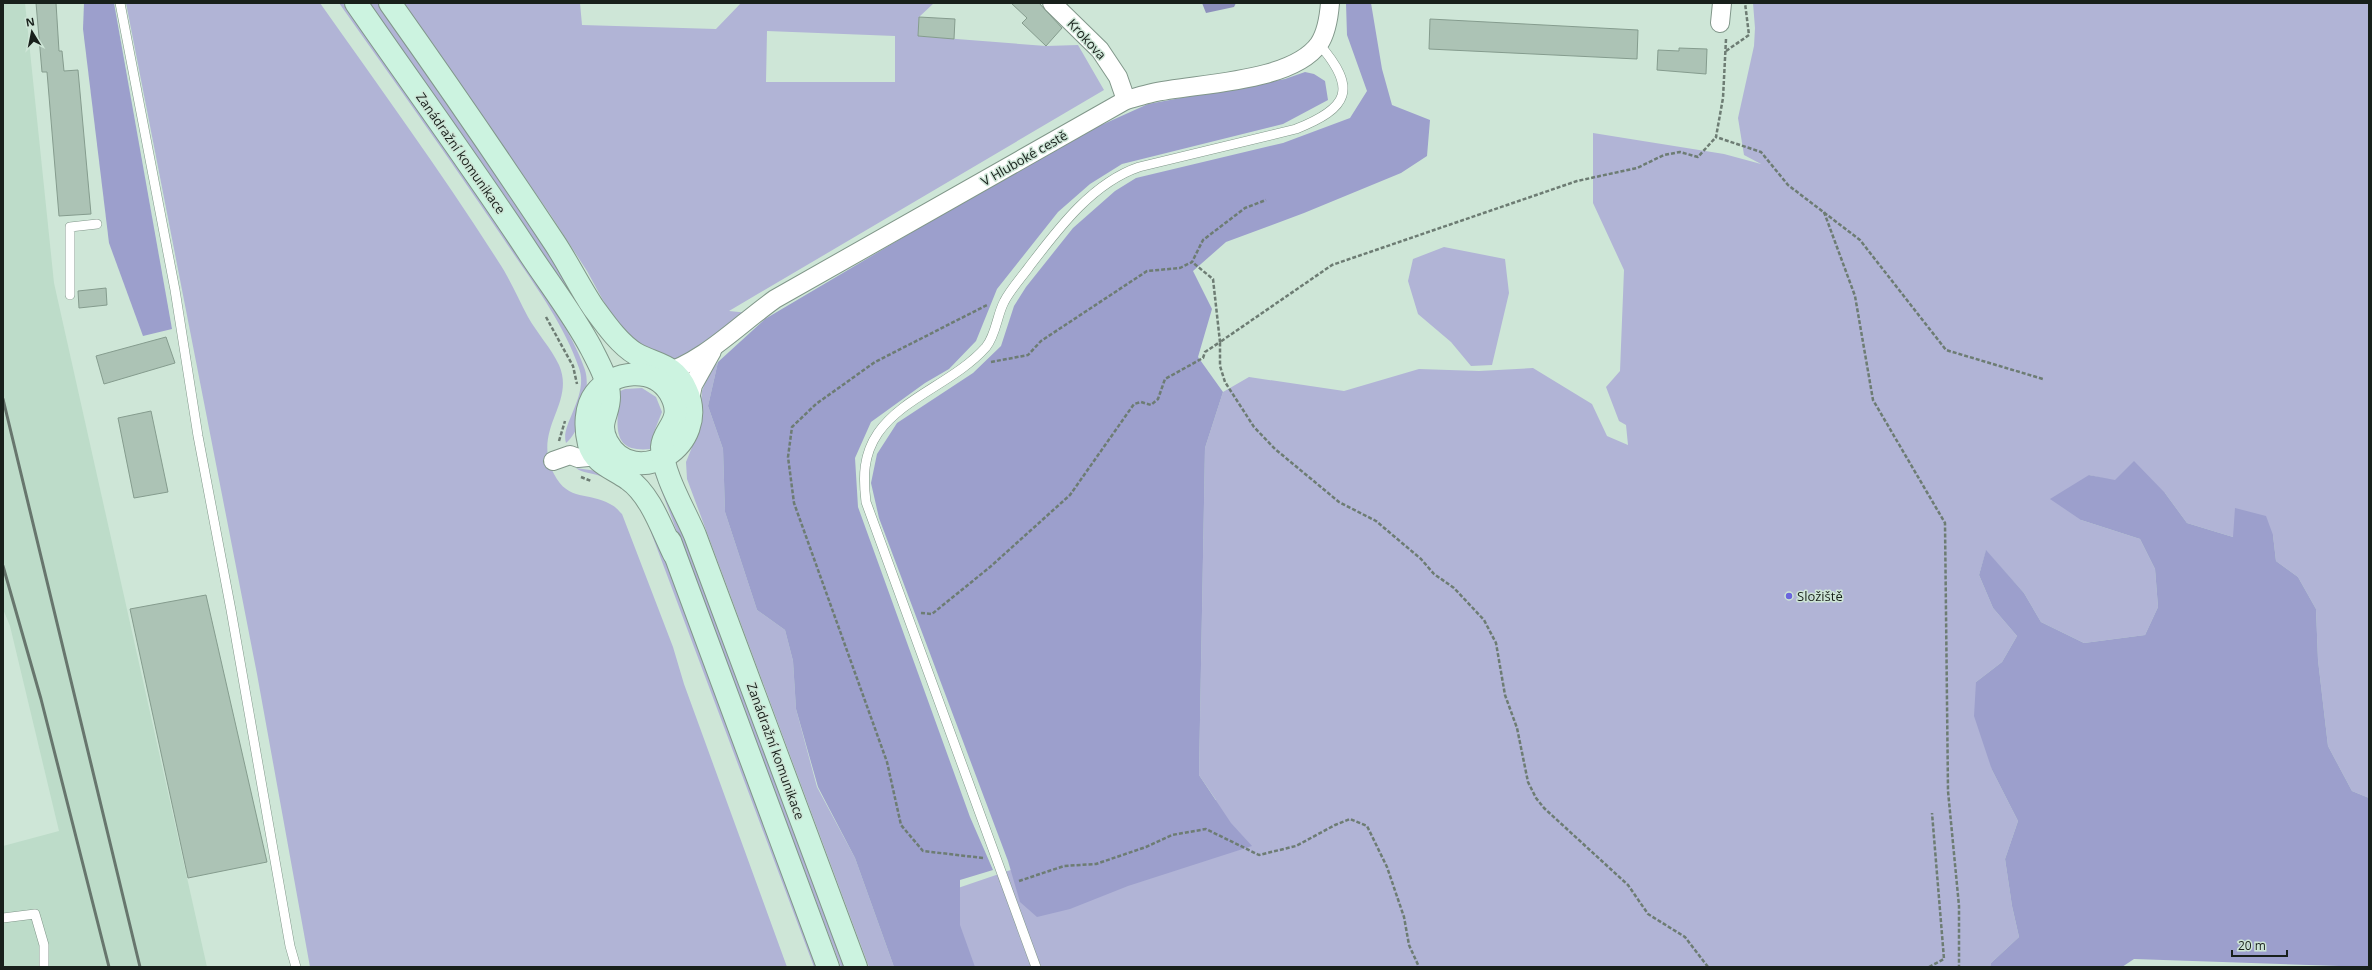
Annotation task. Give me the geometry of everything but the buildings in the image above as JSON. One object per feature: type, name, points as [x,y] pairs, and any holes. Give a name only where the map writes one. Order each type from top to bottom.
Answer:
[{"type":"main road","name":"Zanádražní komunikace","points":[[356,3],[494,201],[590,347],[600,389],[609,398],[602,422],[609,445],[644,470],[652,484],[674,554],[828,967]]},
{"type":"main road","name":"Zanádražní komunikace","points":[[390,3],[557,246],[593,306],[628,348],[636,354],[664,365],[672,371]]},
{"type":"main road","name":"Zanádražní komunikace","points":[[593,306],[604,336],[617,361],[628,370],[646,375],[668,390],[675,406],[675,417],[672,428],[663,442],[663,458],[695,535],[856,967]]},
{"type":"main road","points":[[672,371],[683,384],[690,400]]},
{"type":"main road","points":[[595,456],[587,433],[587,417],[600,389],[624,375],[646,375]]},
{"type":"main road","name":"Zanádražní komunikace","points":[[690,400],[692,420],[682,444],[677,464],[695,535]]},
{"type":"main road","points":[[627,459],[651,462],[663,458],[682,444]]},
{"type":"main road","name":"Zanádražní komunikace","points":[[595,456],[602,464],[628,478],[637,487],[674,554]]},
{"type":"street","name":"Krokova","points":[[1052,3],[1100,50],[1118,77],[1126,100]]},
{"type":"street","points":[[1319,44],[1328,19],[1330,3]]},
{"type":"street","points":[[1720,23],[1722,3]]},
{"type":"street","name":"V Hluboké cestě","points":[[646,375],[672,371],[714,348],[746,320],[775,299],[1126,100],[1152,93],[1267,74],[1296,61],[1319,44]]},
{"type":"street","name":"V Hluboké cestě","points":[[690,400],[696,378],[714,348]]},
{"type":"street","points":[[570,455],[584,429],[587,417]]},
{"type":"street","points":[[553,461],[570,455],[578,458],[608,455],[627,459]]},
{"type":"lane","points":[[120,3],[174,283],[199,444],[231,610],[290,946],[296,967]]},
{"type":"lane","points":[[1036,967],[866,502],[863,479],[866,457],[878,433],[896,412],[966,367],[987,345],[1004,302],[1047,243],[1077,210],[1107,183],[1126,172],[1139,167],[1296,129],[1317,120],[1334,109],[1341,100],[1343,83],[1333,60],[1319,44]]},
{"type":"lane","points":[[70,295],[70,227],[97,224]]},
{"type":"lane","points":[[3,918],[35,914],[44,945],[44,967]]},
{"type":"path","points":[[1725,52],[1749,35],[1745,3]]},
{"type":"path","points":[[906,612],[932,614],[990,567],[1070,495],[1134,404],[1141,402],[1151,405],[1158,399],[1165,379],[1203,358],[1205,352],[1332,265],[1577,181],[1637,168],[1664,155],[1680,152],[1698,157],[1716,137],[1723,98],[1726,31],[1720,23]]},
{"type":"path","points":[[1716,137],[1761,152],[1788,185],[1860,240],[1946,350],[2043,379]]},
{"type":"path","points":[[966,367],[1028,355],[1041,341],[1147,271],[1180,268],[1192,262],[1203,240],[1245,208],[1266,200]]},
{"type":"path","points":[[1824,212],[1855,296],[1873,400],[1945,523],[1948,791],[1959,906],[1959,967]]},
{"type":"path","points":[[1192,262],[1213,279],[1220,342],[1220,366],[1225,382],[1254,427],[1339,502],[1376,521],[1421,559],[1434,574],[1454,588],[1484,620],[1496,643],[1505,695],[1518,728],[1528,782],[1536,798],[1544,808],[1628,885],[1648,914],[1685,937],[1708,967]]},
{"type":"path","points":[[1929,967],[1944,960],[1932,813]]},
{"type":"path","points":[[1007,885],[1064,866],[1096,864],[1146,847],[1172,835],[1206,829],[1259,855],[1296,846],[1335,825],[1350,819],[1367,826],[1387,867],[1404,917],[1409,945],[1419,967]]},
{"type":"shaded area","points":[[3,3],[25,3],[54,283],[207,967],[3,967],[3,846],[59,831],[10,626],[3,609]]},
{"type":"shaded area","points":[[84,3],[114,3],[172,329],[143,336],[109,243],[83,29]]},
{"type":"shaded area","points":[[126,3],[320,3],[433,163],[502,268],[528,317],[559,365],[563,379],[562,392],[547,443],[548,458],[554,474],[566,489],[573,493],[602,500],[614,506],[622,514],[673,647],[684,684],[787,967],[310,967],[257,674]]},
{"type":"shaded area","points":[[339,3],[343,3],[454,159],[546,296],[573,341],[585,370],[587,387],[586,398],[580,420],[576,429],[566,443],[565,436],[578,399],[581,379],[579,368],[564,334],[545,301],[483,208]]},
{"type":"shaded area","points":[[369,3],[378,3],[503,182],[562,275],[615,370],[609,373],[555,275],[507,199]]},
{"type":"shaded area","points":[[403,3],[580,3],[582,25],[716,29],[741,3],[934,3],[919,17],[918,36],[1046,46],[1078,45],[1104,90],[729,311],[749,313],[718,339],[677,361],[647,352],[616,324],[587,271],[550,214]],"holes":[[[767,31],[895,36],[895,82],[766,82]]]},
{"type":"shaded area","points":[[1202,3],[1236,3],[1234,7],[1206,13]]},
{"type":"shaded area","points":[[1346,3],[1371,3],[1382,69],[1392,105],[1430,120],[1427,156],[1401,173],[1304,213],[1226,242],[1193,271],[1212,309],[1198,357],[1223,392],[1205,448],[1199,775],[1231,823],[1252,846],[1128,886],[1070,909],[1037,917],[1020,902],[1008,861],[879,518],[871,483],[877,454],[897,423],[973,373],[1001,346],[1014,306],[1026,287],[1073,228],[1115,191],[1136,178],[1283,143],[1350,118],[1367,91],[1347,35]]},
{"type":"shaded area","points":[[1753,3],[2369,3],[2369,798],[2352,791],[2328,746],[2318,660],[2316,609],[2298,577],[2276,561],[2273,535],[2233,537],[2187,523],[2165,493],[2089,475],[2081,520],[2140,539],[2155,569],[2158,607],[2145,635],[2084,643],[2041,622],[2024,593],[1986,551],[1979,575],[1993,608],[2017,636],[2002,662],[1976,682],[1992,770],[2018,821],[2005,859],[2012,906],[2019,937],[1991,963],[1990,967],[899,967],[879,915],[1216,800],[1199,775],[1205,448],[1223,392],[1249,377],[1344,391],[1419,369],[1479,371],[1533,368],[1592,404],[1607,436],[1628,445],[1626,425],[1619,421],[1606,387],[1620,371],[1624,270],[1593,203],[1593,133],[1724,154],[1761,164],[1744,155],[1738,118],[1754,46],[1755,28]]},
{"type":"shaded area","points":[[1305,72],[1314,74],[1325,81],[1328,100],[1283,124],[1122,164],[1090,184],[1058,212],[997,289],[976,341],[949,369],[925,383],[871,422],[855,458],[858,507],[970,817],[993,870],[960,880],[960,925],[975,967],[894,967],[855,858],[818,787],[796,709],[793,661],[785,630],[757,610],[725,512],[723,449],[708,406],[718,362],[765,319],[1066,141],[1148,104],[1285,79]]},
{"type":"shaded area","points":[[1444,247],[1505,259],[1509,293],[1492,365],[1471,366],[1451,342],[1418,314],[1408,281],[1413,259]]},
{"type":"shaded area","points":[[718,362],[708,406],[723,449],[725,512],[757,610],[785,630],[793,661],[796,709],[817,787],[855,858],[894,967],[869,967],[687,479],[686,462],[699,430],[702,391],[709,373]]},
{"type":"shaded area","points":[[642,388],[656,397],[662,412],[654,432],[651,449],[636,449],[627,446],[621,440],[618,432],[618,392],[625,389]]},
{"type":"shaded area","points":[[2134,461],[2165,493],[2187,523],[2233,537],[2235,508],[2266,516],[2273,535],[2276,561],[2298,577],[2316,609],[2318,660],[2328,746],[2352,791],[2369,798],[2369,967],[2134,959],[2122,967],[1990,967],[1991,963],[2019,937],[2012,906],[2005,859],[2018,821],[1992,770],[1974,716],[1976,682],[2002,662],[2017,636],[1993,608],[1979,575],[1986,550],[2024,593],[2041,622],[2084,643],[2145,635],[2158,607],[2155,569],[2140,539],[2081,520],[2050,499],[2089,475],[2115,480]]},
{"type":"shaded area","points":[[576,468],[597,471],[629,489],[652,524],[817,967],[814,967],[643,511],[619,485],[613,481]]},
{"type":"shaded area","points":[[661,469],[848,967],[841,967],[654,471]]},
{"type":"railway","points":[[3,399],[140,967]]},
{"type":"railway","points":[[3,566],[41,699],[109,967]]},
{"type":"place","name":"Složiště","points":[[1789,596]]}]
